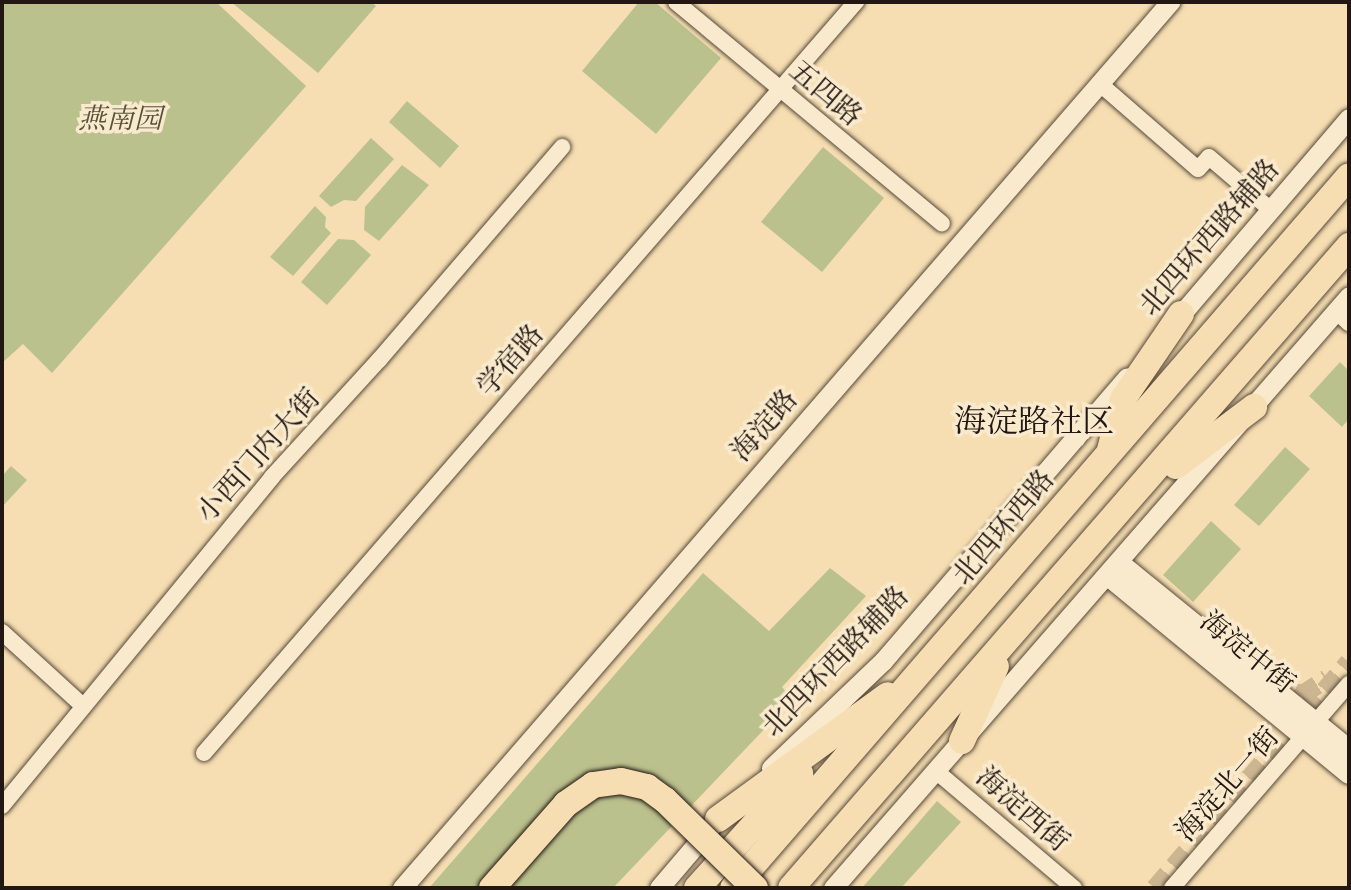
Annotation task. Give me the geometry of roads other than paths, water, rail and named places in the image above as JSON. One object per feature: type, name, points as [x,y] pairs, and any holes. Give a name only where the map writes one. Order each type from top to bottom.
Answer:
[{"type":"highway","name":"北四环西路","points":[[733,888],[939,655],[1349,176]]},
{"type":"highway","points":[[791,888],[1136,497],[1349,246]]},
{"type":"highway","points":[[1110,453],[1123,399],[1181,314]]},
{"type":"highway","points":[[1136,497],[1254,407]]},
{"type":"highway","points":[[962,741],[1009,640]]},
{"type":"highway","points":[[718,819],[834,736],[939,655]]},
{"type":"highway","points":[[697,888],[834,736]]},
{"type":"highway","points":[[492,888],[566,804],[593,785],[621,781],[647,787],[664,800],[755,888]]},
{"type":"main road","name":"海淀中街","points":[[1115,570],[1311,730],[1349,773]]},
{"type":"main road","name":"海淀中街","points":[[1311,730],[1349,750]]},
{"type":"street","name":"五四路","points":[[676,2],[942,224]]},
{"type":"street","name":"学宿路","points":[[204,752],[781,92],[856,2]]},
{"type":"street","name":"海淀路","points":[[402,888],[1170,2]]},
{"type":"street","points":[[1099,83],[1198,169],[1209,156],[1271,210]]},
{"type":"street","name":"北四环西路辅路","points":[[659,888],[718,819],[883,661],[1349,118]]},
{"type":"street","name":"小西门内大街","points":[[2,806],[317,424],[328,418],[354,389],[562,147]]},
{"type":"street","points":[[833,888],[1115,570],[1254,407],[1343,317],[1349,296]]},
{"type":"street","points":[[2,632],[83,706]]},
{"type":"street","name":"海淀北一街","points":[[1172,888],[1349,684]]},
{"type":"street","name":"海淀西街","points":[[936,771],[1074,888]]},
{"type":"tunnel","points":[[1155,888],[1349,662]]},
{"type":"tunnel","points":[[1269,676],[1301,695],[1327,678]]},
{"type":"district","name":"海淀路社区","points":[[1034,422]]},
{"type":"park label","name":"燕南园","points":[[120,120]]}]
